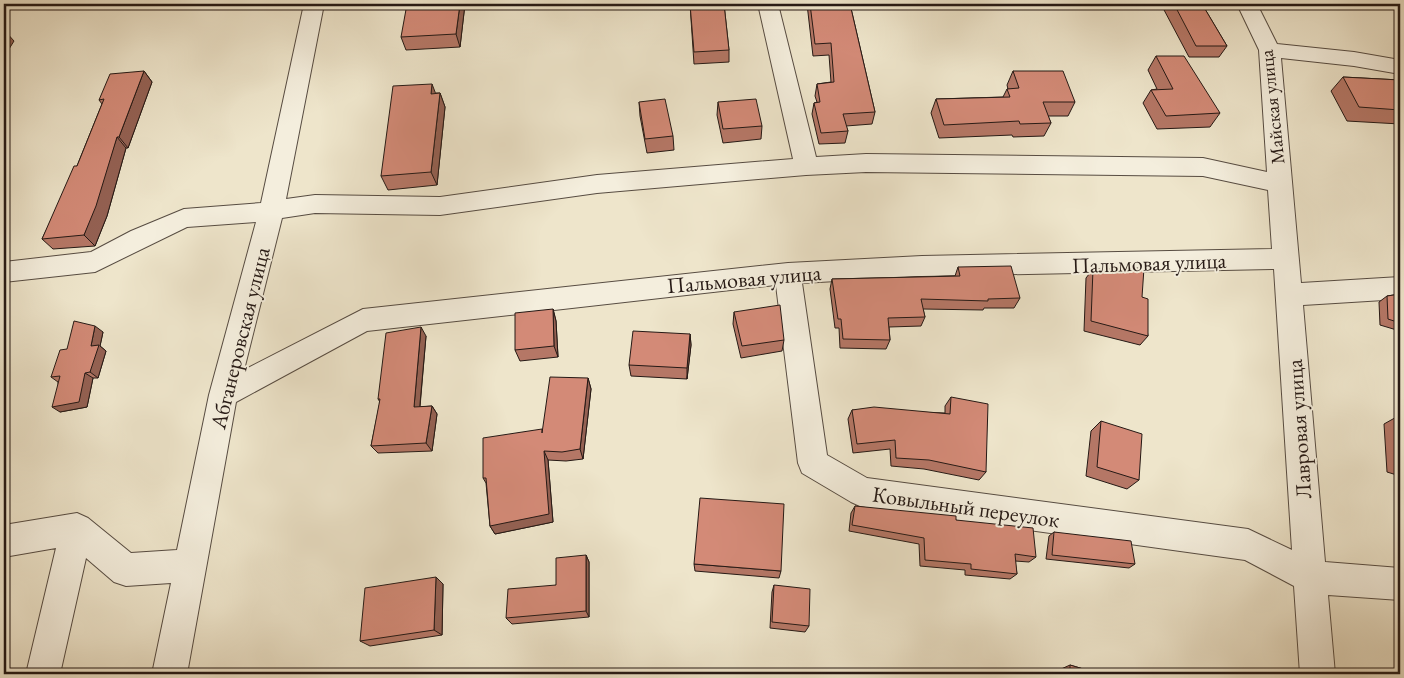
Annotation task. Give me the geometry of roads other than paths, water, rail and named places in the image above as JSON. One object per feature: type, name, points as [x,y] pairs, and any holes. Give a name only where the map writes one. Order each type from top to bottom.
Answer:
[{"type":"street","name":"Абганеровская улица","points":[[170,674],[223,395],[271,212],[314,4]]},
{"type":"street","points":[[768,4],[806,166]]},
{"type":"street","name":"Майская улица","points":[[1247,4],[1270,50],[1280,184]]},
{"type":"street","points":[[1270,50],[1354,59],[1400,67]]},
{"type":"street","points":[[4,272],[95,262],[140,238],[184,218],[271,212],[315,204],[440,206],[597,184],[806,166],[866,163],[1203,167],[1280,184]]},
{"type":"street","name":"Лавровая улица","points":[[1280,184],[1317,674]]},
{"type":"street","name":"Пальмовая улица","points":[[223,395],[363,320],[788,273],[922,266],[1286,259]]},
{"type":"street","name":"Ковыльный переулок","points":[[788,273],[813,464],[854,488],[862,492],[1248,545],[1310,577]]},
{"type":"street","points":[[1289,295],[1400,288]]},
{"type":"street","points":[[43,674],[77,530]]},
{"type":"street","points":[[4,541],[77,530],[126,570],[191,565]]},
{"type":"street","points":[[1310,577],[1400,584]]}]
